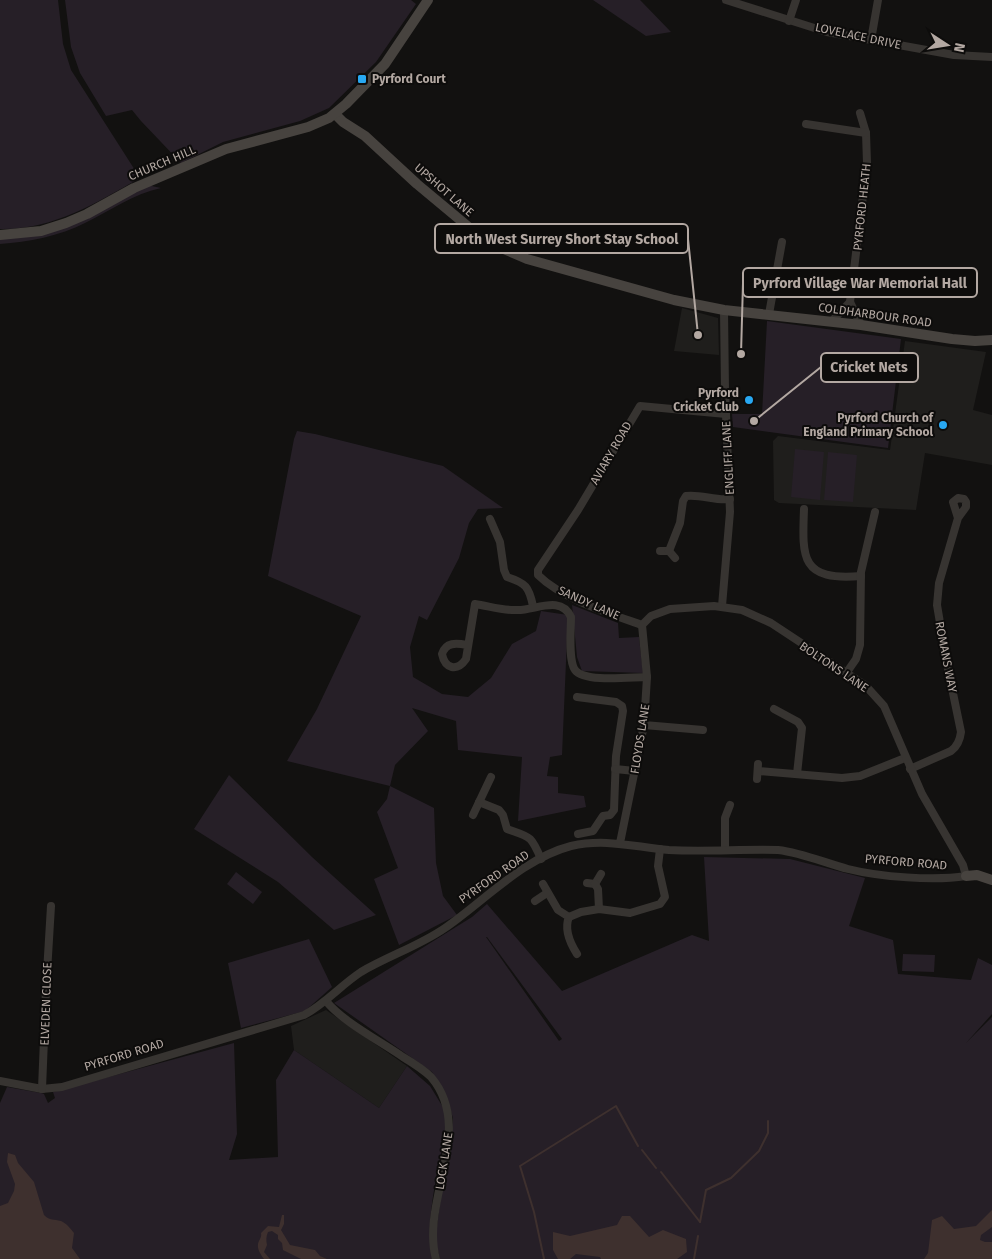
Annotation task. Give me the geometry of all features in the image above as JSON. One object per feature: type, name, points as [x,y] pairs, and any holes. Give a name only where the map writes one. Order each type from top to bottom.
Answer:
[{"type":"main road","name":"CHURCH HILL","points":[[0,235],[41,231],[71,222],[134,188],[219,152],[248,142],[308,127],[325,120],[335,114],[385,64],[428,0]]},
{"type":"main road","name":"UPSHOT LANE","points":[[335,114],[347,125],[364,136],[471,229],[497,246],[527,259],[674,300],[724,310]]},
{"type":"main road","name":"COLDHARBOUR ROAD","points":[[724,310],[861,325],[952,339],[992,340]]},
{"type":"main road","name":"PYRFORD ROAD","points":[[966,876],[977,876],[992,880]]},
{"type":"street","name":"LOVELACE DRIVE","points":[[726,0],[827,32],[954,55],[992,57]]},
{"type":"street","points":[[789,21],[796,0]]},
{"type":"street","points":[[871,40],[878,0]]},
{"type":"street","name":"PYRFORD HEATH","points":[[850,302],[868,163],[866,133],[860,113]]},
{"type":"street","points":[[806,124],[866,133]]},
{"type":"street","points":[[769,314],[782,242]]},
{"type":"street","points":[[832,322],[850,302],[861,325]]},
{"type":"street","name":"ENGLIFF LANE","points":[[722,606],[729,542],[730,500],[724,310]]},
{"type":"street","name":"AVIARY ROAD","points":[[538,575],[538,570],[544,560],[578,510],[640,406],[726,414]]},
{"type":"street","points":[[669,551],[680,523],[683,501],[686,496],[730,500]]},
{"type":"street","points":[[806,514],[804,553],[812,566],[825,575],[834,578],[861,576]]},
{"type":"street","points":[[847,672],[856,658],[860,645],[862,623],[861,576],[876,518]]},
{"type":"street","name":"ROMANS WAY","points":[[910,769],[956,748],[960,738],[961,732],[937,605],[939,583],[958,518]]},
{"type":"street","points":[[490,519],[500,542],[504,570],[507,577],[521,582],[527,588],[533,606]]},
{"type":"street","points":[[660,551],[669,551],[675,558]]},
{"type":"street","name":"SANDY LANE","points":[[538,575],[552,586],[595,608],[642,625]]},
{"type":"street","points":[[467,644],[476,604],[519,610],[533,606],[562,606],[569,611],[572,617],[571,659],[575,670],[590,678],[647,677]]},
{"type":"street","name":"BOLTONS LANE","points":[[642,625],[651,616],[670,609],[722,606],[742,610],[759,616],[865,685],[884,706],[922,794],[963,865],[966,876]]},
{"type":"street","name":"FLOYDS LANE","points":[[620,843],[644,725],[647,677],[642,625]]},
{"type":"street","points":[[577,697],[616,702],[622,706],[615,769],[615,806],[613,812],[608,816],[603,816],[593,831],[578,834]]},
{"type":"street","points":[[774,708],[798,722],[802,728],[798,774]]},
{"type":"street","points":[[644,725],[703,730]]},
{"type":"street","points":[[758,771],[842,778],[860,776],[905,758]]},
{"type":"street","points":[[615,769],[635,771]]},
{"type":"street","points":[[473,815],[491,777]]},
{"type":"street","points":[[479,802],[500,810],[507,829],[517,831],[531,838],[541,859]]},
{"type":"street","points":[[725,850],[725,818],[730,805]]},
{"type":"street","name":"PYRFORD ROAD","points":[[0,1080],[42,1089],[62,1087],[298,1017],[326,1001],[354,977],[384,959],[446,928],[492,891],[541,859],[563,848],[580,844],[604,842],[660,849],[697,851],[778,850],[793,852],[848,869],[877,874],[936,878],[966,876]]},
{"type":"street","points":[[569,917],[580,912],[599,910],[630,913],[660,904],[664,901],[665,897],[658,866],[660,849]]},
{"type":"street","points":[[599,910],[598,888],[591,883],[601,874]]},
{"type":"street","points":[[543,884],[558,910],[569,917]]},
{"type":"street","points":[[535,901],[547,893]]},
{"type":"street","name":"ELVEDEN CLOSE","points":[[42,1089],[51,906]]},
{"type":"street","points":[[569,917],[568,937],[573,951]]},
{"type":"street","points":[[41,918],[50,918]]},
{"type":"street","name":"LOCK LANE","points":[[326,1001],[338,1014],[426,1072],[446,1104],[450,1125],[433,1238],[436,1259]]},
{"type":"shaded area","points":[[0,0],[58,0],[63,44],[71,70],[140,178],[107,197],[56,220],[38,225],[0,229]]},
{"type":"shaded area","points":[[65,0],[411,0],[416,4],[376,62],[329,108],[300,121],[223,142],[181,163],[132,110],[106,116],[80,73],[71,47]]},
{"type":"shaded area","points":[[593,0],[640,0],[671,32],[646,36]]},
{"type":"shaded area","points":[[147,185],[161,188],[131,199],[75,228],[55,235],[22,242],[0,244],[0,237],[26,235]]},
{"type":"shaded area","points":[[682,308],[718,318],[719,355],[674,351]]},
{"type":"shaded area","points":[[767,321],[901,339],[888,448],[733,427],[732,414],[762,414]]},
{"type":"shaded area","name":"Pyrford Church of England Primary School","points":[[905,341],[986,352],[973,410],[992,415],[992,465],[925,453],[916,510],[779,503],[774,500],[773,441],[778,436],[890,450]]},
{"type":"shaded area","points":[[297,431],[443,466],[503,508],[478,509],[469,523],[459,558],[427,620],[419,616],[410,647],[413,677],[442,694],[468,697],[491,678],[512,644],[536,631],[541,611],[568,615],[562,755],[550,757],[547,776],[558,777],[558,793],[584,796],[586,807],[518,821],[522,757],[458,750],[456,721],[412,708],[428,731],[395,765],[390,786],[287,761],[317,709],[361,616],[268,576]]},
{"type":"shaded area","points":[[795,449],[824,452],[820,500],[791,497]]},
{"type":"shaded area","points":[[828,452],[857,455],[853,502],[824,500]]},
{"type":"shaded area","points":[[572,605],[618,623],[619,638],[639,637],[643,673],[582,671],[577,657]]},
{"type":"shaded area","points":[[229,775],[312,857],[376,915],[334,930],[278,882],[194,829]]},
{"type":"shaded area","points":[[390,786],[434,808],[436,863],[443,896],[457,915],[399,945],[374,879],[398,868],[377,812],[387,799]]},
{"type":"shaded area","points":[[704,857],[790,859],[865,878],[849,926],[893,940],[898,974],[971,980],[978,958],[992,965],[992,1014],[966,1043],[992,1017],[992,1259],[440,1259],[435,1240],[443,1182],[451,1144],[453,1118],[445,1093],[432,1072],[334,1003],[472,917],[487,904],[562,991],[692,935],[709,941]],"holes":[[[487,937],[562,1039],[559,1041]]]},
{"type":"shaded area","points":[[236,872],[262,892],[253,904],[227,884]]},
{"type":"shaded area","points":[[309,939],[332,987],[305,1011],[241,1028],[228,963]]},
{"type":"shaded area","points":[[903,954],[935,955],[934,972],[902,971]]},
{"type":"shaded area","points":[[326,1010],[407,1066],[379,1108],[294,1050],[291,1026]]},
{"type":"shaded area","points":[[234,1043],[237,1134],[229,1160],[278,1157],[276,1080],[294,1050],[379,1108],[407,1066],[430,1086],[449,1117],[431,1209],[430,1245],[433,1259],[0,1259],[0,1103],[7,1087],[44,1094],[48,1103],[55,1098],[53,1092]]},
{"type":"shaded area","points":[[8,1153],[15,1155],[18,1163],[34,1182],[44,1215],[50,1219],[63,1222],[74,1233],[72,1248],[80,1259],[0,1259],[0,1206],[8,1203],[15,1184],[7,1162]]},
{"type":"shaded area","points":[[992,1210],[992,1227],[981,1235],[980,1240],[992,1242],[992,1259],[924,1259],[928,1253],[932,1220],[942,1216],[954,1229],[976,1226]]},
{"type":"shaded area","points":[[282,1215],[284,1215],[284,1224],[281,1230],[290,1245],[315,1250],[320,1256],[327,1259],[301,1259],[283,1250],[278,1235],[272,1231],[267,1234],[267,1245],[264,1252],[270,1259],[264,1259],[258,1246],[261,1233],[268,1226],[279,1227]]},
{"type":"shaded area","points":[[622,1216],[630,1216],[649,1237],[663,1230],[686,1239],[687,1252],[677,1259],[601,1259],[600,1257],[576,1254],[570,1259],[558,1259],[553,1250],[553,1232],[570,1236],[617,1225]]},
{"type":"waterway","points":[[544,1259],[534,1212],[520,1166],[616,1106],[638,1146]]},
{"type":"waterway","points":[[700,1222],[706,1190],[731,1178],[759,1151],[768,1133],[768,1121]]},
{"type":"waterway","points":[[642,1150],[656,1168]]},
{"type":"waterway","points":[[661,1172],[700,1222]]},
{"type":"waterway","points":[[694,1259],[698,1236]]},
{"type":"place","name":"Pyrford Court","points":[[362,79]]},
{"type":"place","name":"North West Surrey Short Stay School","points":[[698,335]]},
{"type":"place","name":"Pyrford Village War Memorial Hall","points":[[741,354]]},
{"type":"place","name":"Pyrford Cricket Club","points":[[749,400]]},
{"type":"place","name":"Cricket Nets","points":[[754,421]]},
{"type":"place","name":"Pyrford Church of England Primary School","points":[[943,425]]}]
